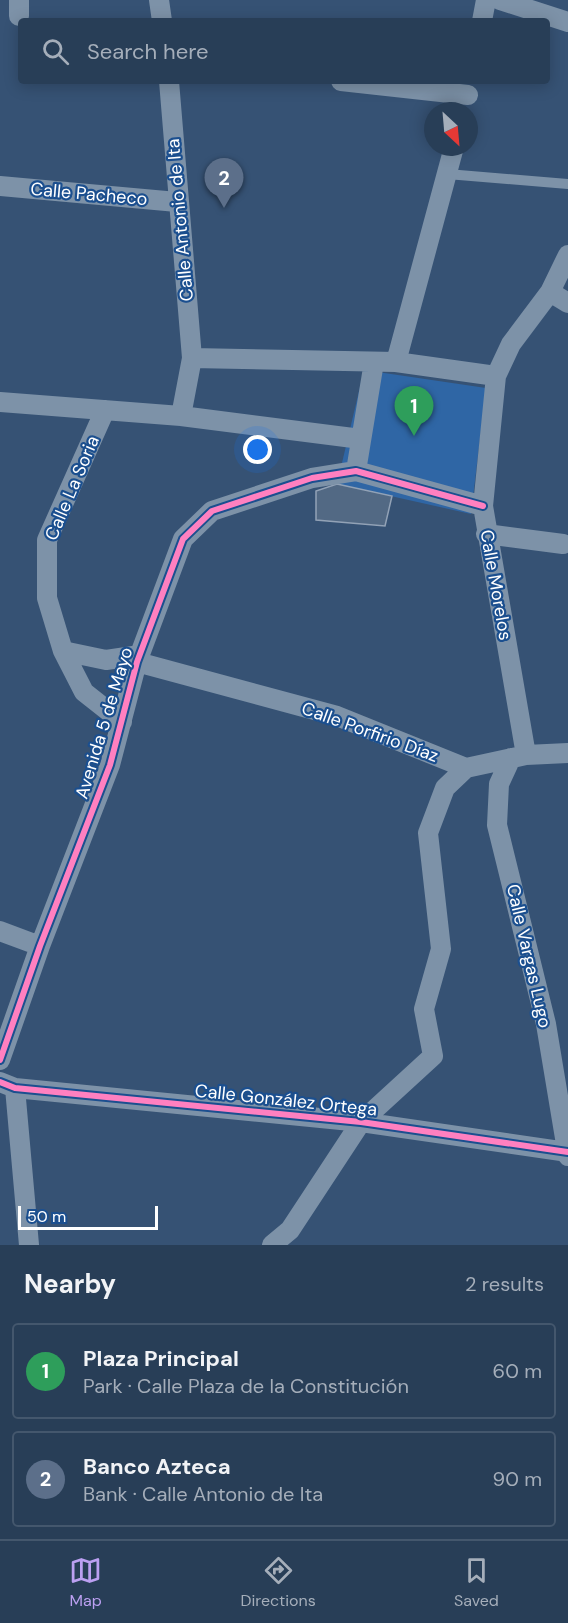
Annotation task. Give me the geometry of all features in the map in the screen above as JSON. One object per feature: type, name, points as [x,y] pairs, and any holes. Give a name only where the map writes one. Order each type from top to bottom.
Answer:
[{"type":"street","points":[[159,0],[162,18]]},
{"type":"street","points":[[483,18],[486,0]]},
{"type":"street","points":[[500,0],[568,22]]},
{"type":"street","name":"Calle Antonio de Ita","points":[[169,84],[177,202],[192,358],[181,416]]},
{"type":"street","points":[[366,84],[468,96]]},
{"type":"street","points":[[396,362],[452,156]]},
{"type":"street","name":"Calle Pacheco","points":[[0,186],[177,202]]},
{"type":"street","name":"Calle Morelos","points":[[518,757],[483,506],[496,376],[511,344],[550,291],[568,255]]},
{"type":"street","points":[[550,291],[568,303]]},
{"type":"street","points":[[192,358],[396,362],[496,376]]},
{"type":"street","points":[[374,362],[356,471],[483,506]]},
{"type":"street","points":[[0,402],[181,416],[361,439]]},
{"type":"street","name":"Calle La Soria","points":[[105,410],[47,540],[47,598],[63,651],[84,692],[122,722]]},
{"type":"street","name":"Avenida 5 de Mayo","points":[[0,1060],[39,946],[110,765],[139,659],[183,539],[212,511],[312,478],[356,471]]},
{"type":"street","points":[[486,534],[566,545]]},
{"type":"street","points":[[63,651],[106,660],[139,659]]},
{"type":"street","name":"Calle Porfirio Díaz","points":[[139,659],[337,716],[466,768]]},
{"type":"street","points":[[272,1245],[290,1230],[361,1122],[433,1056],[424,1009],[441,949],[428,833],[445,788],[466,768],[518,757],[568,753]]},
{"type":"street","name":"Calle Vargas Lugo","points":[[518,757],[500,784],[497,825],[546,1024],[568,1153]]},
{"type":"street","points":[[0,932],[39,946]]},
{"type":"street","points":[[7,1085],[29,1245]]},
{"type":"street","name":"Calle González Ortega","points":[[7,1085],[361,1122],[568,1153]]},
{"type":"lane","points":[[447,174],[568,184]]},
{"type":"shaded area","points":[[364,370],[486,388],[471,514],[337,484]]},
{"type":"building","points":[[337,484],[392,496],[385,526],[316,520],[316,491]]},
{"type":"cycle path","points":[[0,1060],[40,946],[110,765],[137,662],[183,539],[212,511],[312,478],[356,471],[483,506]]},
{"type":"cycle path","points":[[0,1082],[15,1088],[361,1122],[568,1152]]},
{"type":"place","name":"Banco Azteca","points":[[224,208]]},
{"type":"place","name":"Plaza Principal","points":[[414,436]]}]
